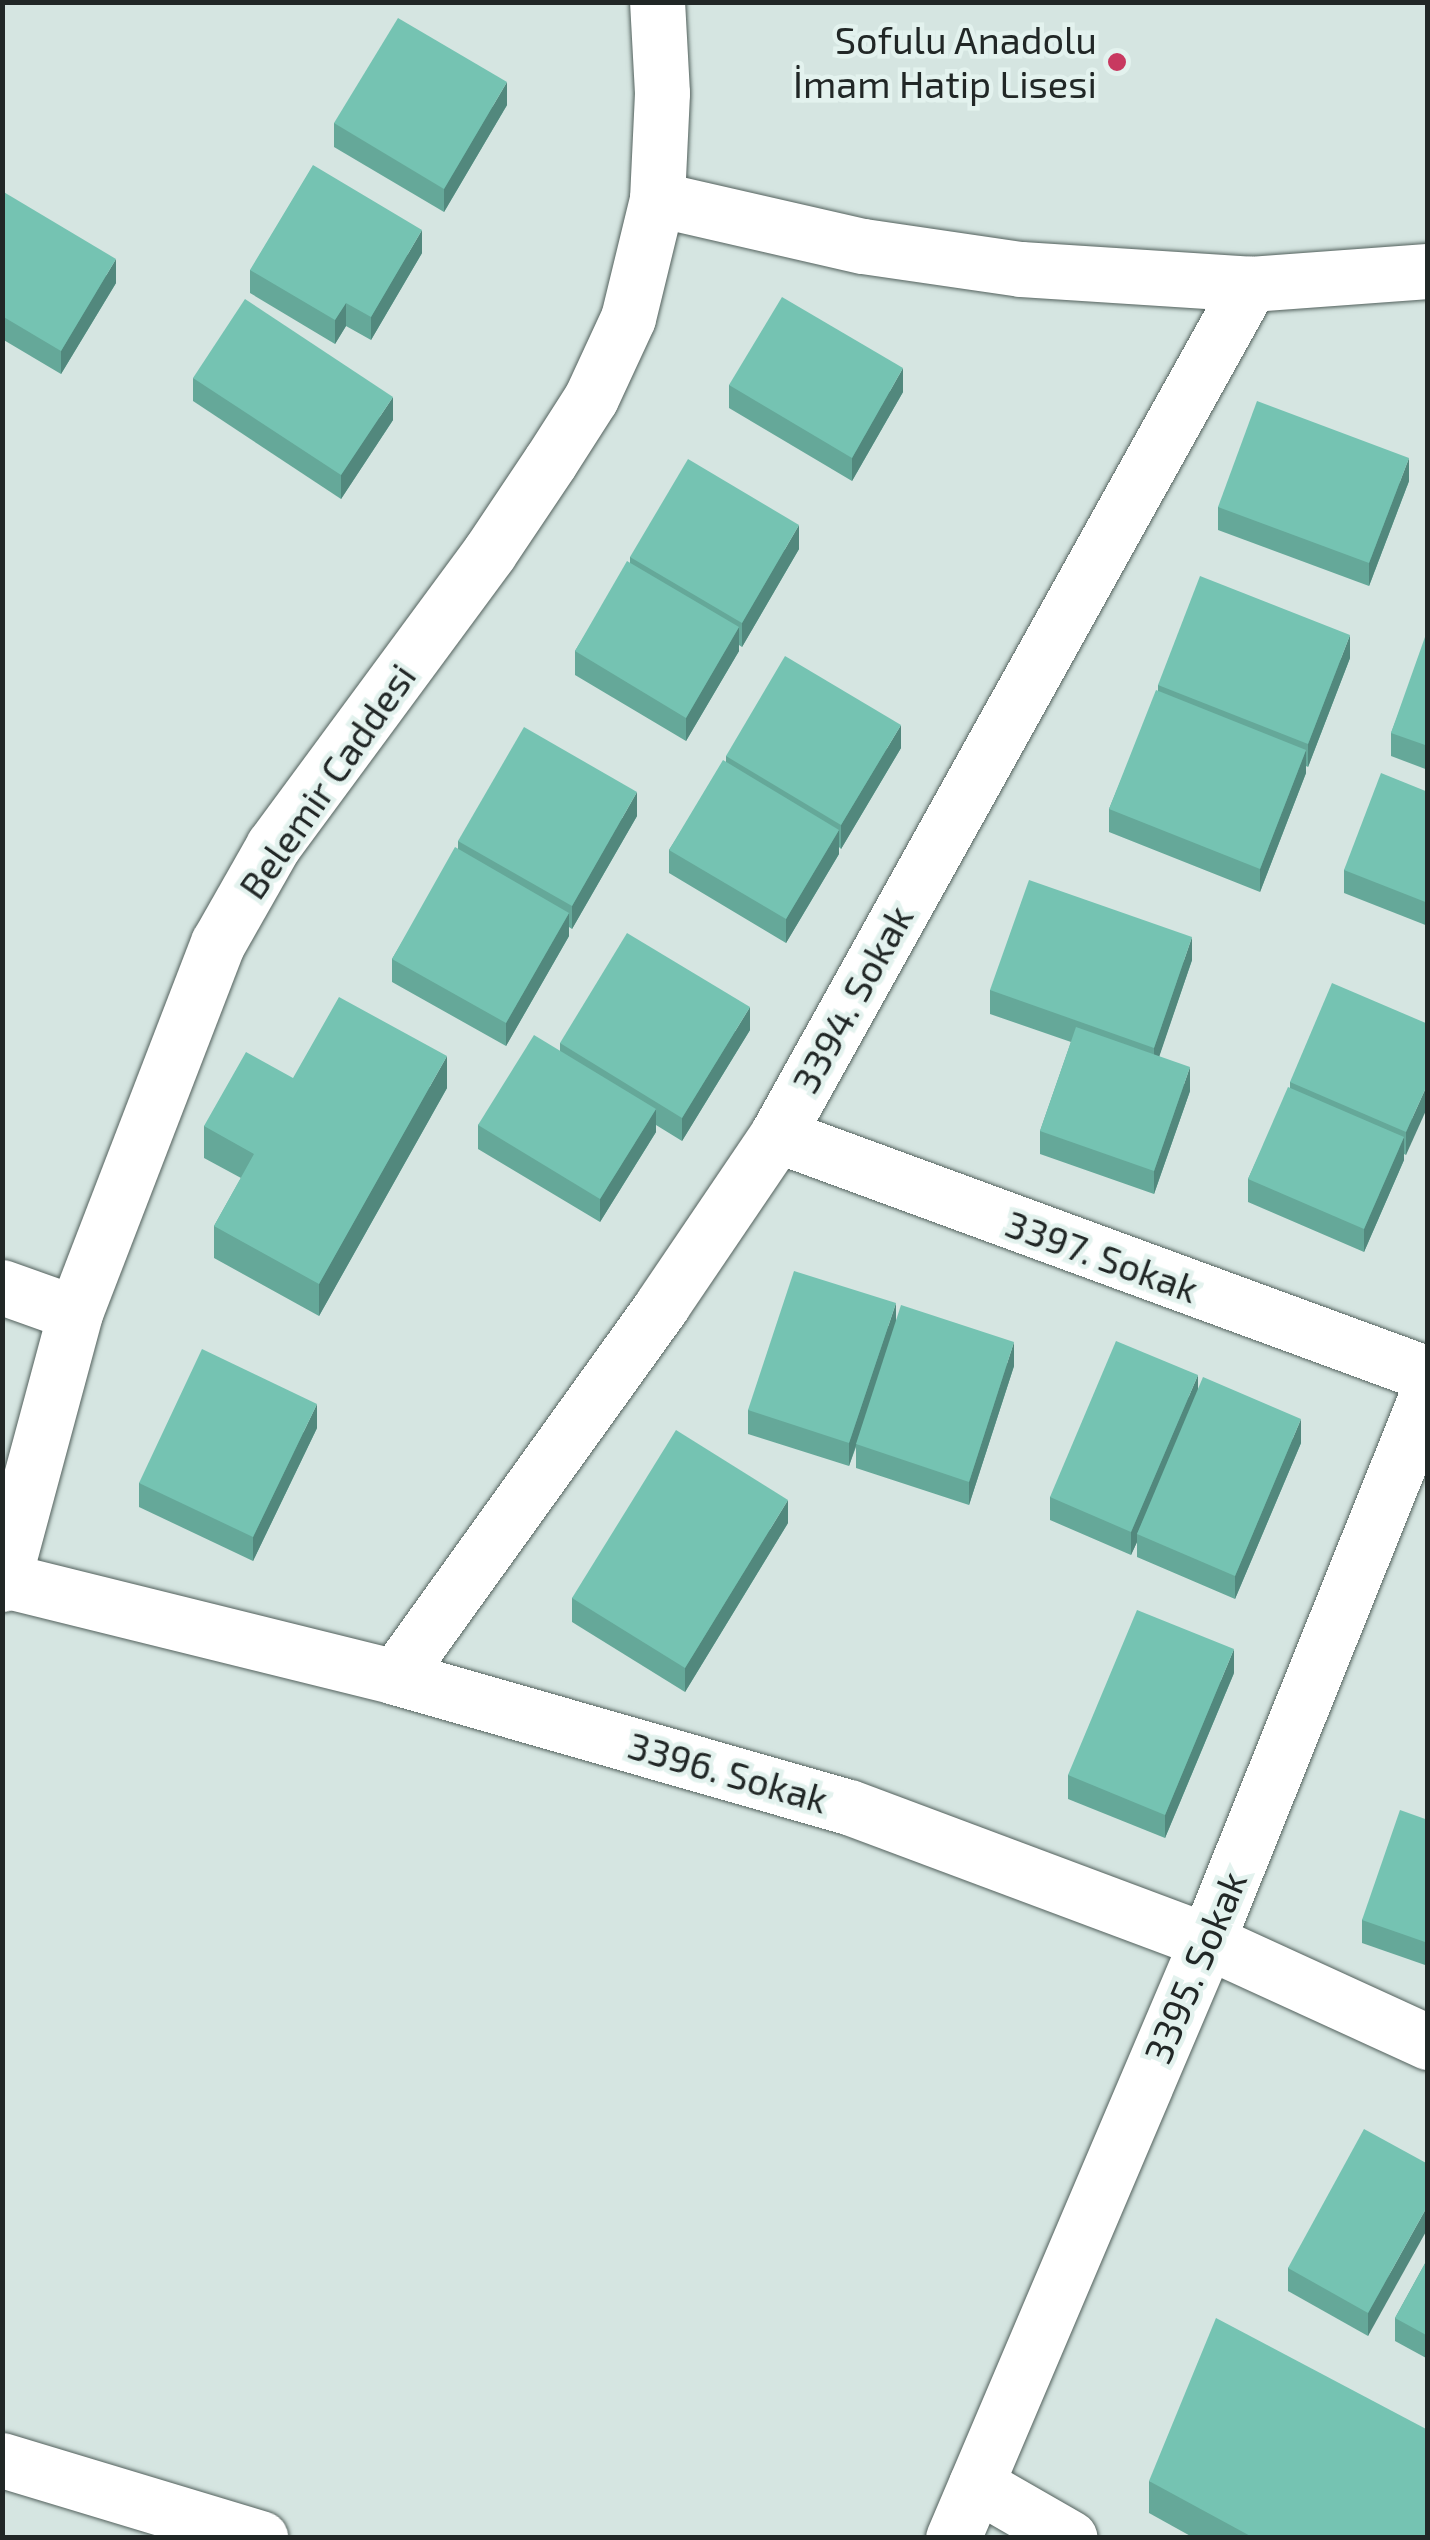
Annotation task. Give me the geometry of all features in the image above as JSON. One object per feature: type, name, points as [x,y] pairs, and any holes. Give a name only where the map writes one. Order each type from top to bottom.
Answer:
[{"type":"street","name":"Belemir Caddesi","points":[[3,1582],[75,1313],[218,943],[272,846],[489,553],[592,398],[628,318],[657,200],[662,93],[657,2]]},
{"type":"street","points":[[657,200],[863,246],[1021,269],[1250,284],[1428,271]]},
{"type":"street","name":"3394. Sokak","points":[[395,1676],[662,1305],[776,1135],[1250,284]]},
{"type":"street","name":"3397. Sokak","points":[[776,1135],[1428,1374]]},
{"type":"street","points":[[2,1287],[75,1313]]},
{"type":"street","name":"3395. Sokak","points":[[953,2538],[1207,1941],[1428,1392]]},
{"type":"street","name":"3396. Sokak","points":[[3,1582],[395,1676],[849,1807],[1207,1941],[1428,2042]]},
{"type":"street","points":[[2,2460],[262,2538]]},
{"type":"street","points":[[976,2484],[1070,2538]]},
{"type":"building","points":[[398,18],[507,82],[444,189],[334,123]]},
{"type":"building","points":[[313,165],[422,230],[371,317],[346,303],[335,320],[250,270]]},
{"type":"building","points":[[2,191],[116,259],[61,351],[2,316]]},
{"type":"building","points":[[782,297],[903,368],[852,458],[729,385]]},
{"type":"building","points":[[245,299],[393,397],[341,475],[193,378]]},
{"type":"building","points":[[1257,401],[1409,458],[1369,563],[1218,507]]},
{"type":"building","points":[[688,459],[799,525],[742,623],[630,557]]},
{"type":"building","points":[[627,561],[739,627],[686,718],[575,651]]},
{"type":"building","points":[[1200,576],[1350,635],[1308,744],[1158,685]]},
{"type":"building","points":[[1425,637],[1428,638],[1428,746],[1391,733]]},
{"type":"building","points":[[785,656],[901,725],[841,825],[726,756]]},
{"type":"building","points":[[1156,690],[1306,750],[1260,869],[1109,809]]},
{"type":"building","points":[[524,727],[637,792],[572,906],[458,841]]},
{"type":"building","points":[[723,760],[839,830],[786,919],[669,850]]},
{"type":"building","points":[[1381,773],[1428,792],[1428,903],[1344,870]]},
{"type":"building","points":[[455,847],[569,913],[506,1023],[392,959]]},
{"type":"building","points":[[1029,880],[1192,937],[1154,1048],[990,990]]},
{"type":"building","points":[[627,933],[750,1007],[682,1118],[560,1043]]},
{"type":"building","points":[[1332,983],[1428,1024],[1428,1083],[1406,1132],[1290,1082]]},
{"type":"building","points":[[339,997],[447,1056],[319,1284],[214,1226],[254,1154],[204,1126],[246,1052],[293,1078]]},
{"type":"building","points":[[1076,1027],[1190,1067],[1154,1171],[1040,1131]]},
{"type":"building","points":[[534,1035],[656,1109],[600,1199],[478,1125]]},
{"type":"building","points":[[1288,1087],[1404,1137],[1364,1229],[1248,1179]]},
{"type":"building","points":[[794,1271],[896,1303],[849,1443],[748,1410]]},
{"type":"building","points":[[901,1305],[1014,1342],[969,1482],[856,1444]]},
{"type":"building","points":[[1116,1341],[1198,1375],[1131,1532],[1050,1497]]},
{"type":"building","points":[[202,1349],[317,1404],[253,1537],[139,1483]]},
{"type":"building","points":[[1203,1377],[1301,1419],[1235,1576],[1137,1534]]},
{"type":"building","points":[[676,1430],[788,1500],[685,1668],[572,1598]]},
{"type":"building","points":[[1137,1610],[1234,1649],[1165,1815],[1068,1775]]},
{"type":"building","points":[[1400,1810],[1428,1820],[1428,1943],[1362,1920]]},
{"type":"building","points":[[1364,2129],[1428,2164],[1428,2205],[1368,2313],[1288,2268]]},
{"type":"building","points":[[1428,2258],[1428,2336],[1395,2318]]},
{"type":"building","points":[[1216,2318],[1428,2430],[1428,2538],[1254,2538],[1149,2481]]},
{"type":"place","name":"Sofulu Anadolu İmam Hatip Lisesi","points":[[1117,62]]}]
